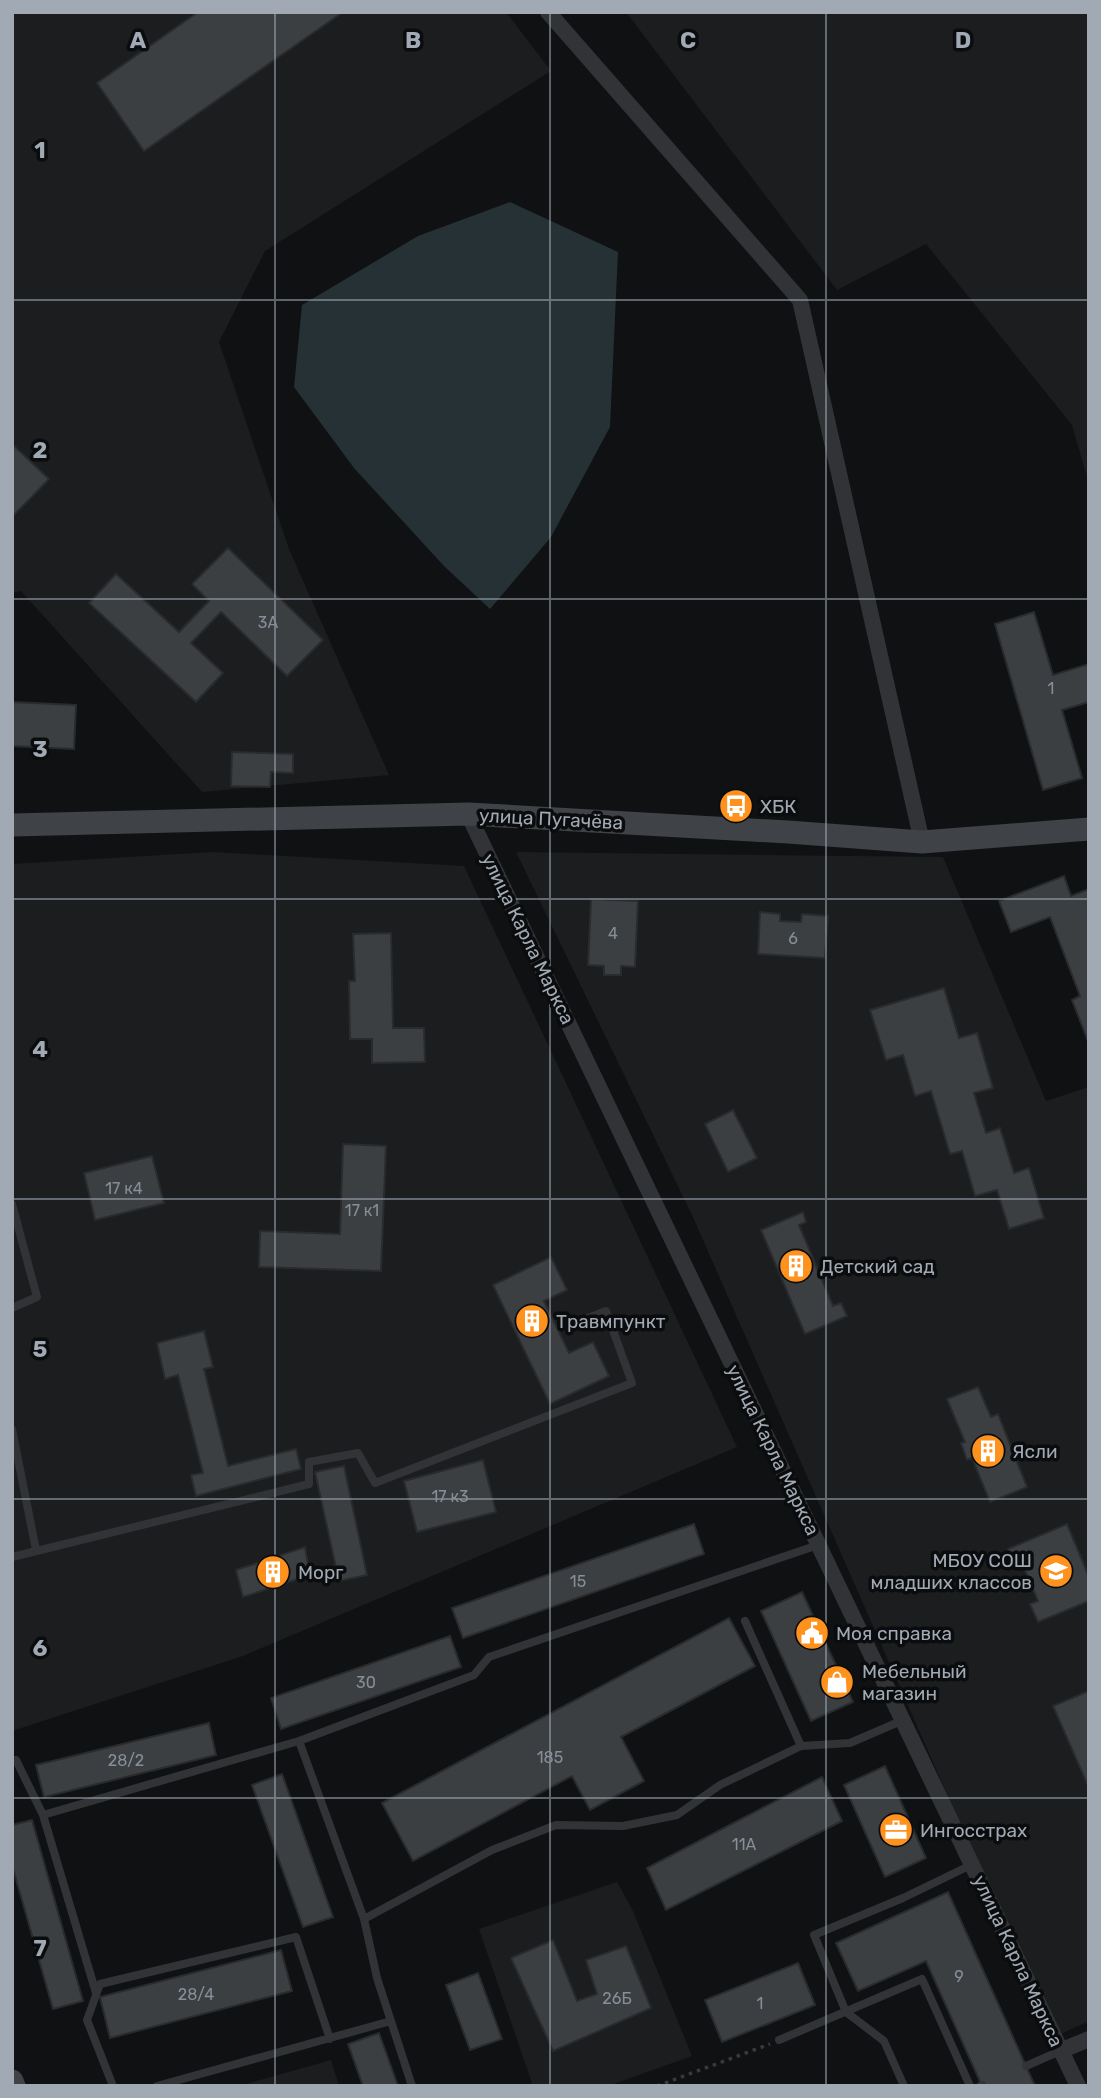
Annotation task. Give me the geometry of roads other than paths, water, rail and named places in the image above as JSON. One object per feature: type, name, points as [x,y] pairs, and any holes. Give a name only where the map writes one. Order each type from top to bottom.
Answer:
[{"type":"street","points":[[548,12],[800,300],[922,842]]},
{"type":"street","name":"улица Пугачёва","points":[[12,825],[468,814],[922,842],[1089,828]]},
{"type":"street","name":"улица Карла Маркса","points":[[468,814],[1078,2086]]},
{"type":"street","points":[[1060,2051],[1089,2039]]},
{"type":"street","points":[[12,2081],[14,2086]]},
{"type":"lane","points":[[12,1204],[37,1297],[12,1308]]},
{"type":"lane","points":[[12,1556],[309,1484],[309,1462],[358,1453],[375,1483],[632,1383],[606,1311],[580,1321]]},
{"type":"lane","points":[[12,1429],[36,1550]]},
{"type":"lane","points":[[43,1815],[299,1741],[474,1675],[489,1657],[818,1545]]},
{"type":"lane","points":[[745,1621],[801,1746]]},
{"type":"lane","points":[[364,1919],[492,1850],[556,1825],[623,1826],[677,1815],[720,1784],[801,1746],[850,1743],[901,1721]]},
{"type":"lane","points":[[299,1741],[364,1919],[377,1978],[412,2086]]},
{"type":"lane","points":[[12,1761],[16,1760],[43,1815],[97,1994]]},
{"type":"lane","points":[[904,2086],[884,2041],[846,2012],[814,1935],[904,1898],[973,1864]]},
{"type":"lane","points":[[113,2086],[86,2020],[100,1984],[296,1937],[330,2039]]},
{"type":"lane","points":[[779,2040],[922,1979],[971,2086]]},
{"type":"lane","points":[[157,2086],[391,2021]]},
{"type":"lane","points":[[1026,2066],[1060,2051]]},
{"type":"place","name":"ХБК","points":[[736,806]]},
{"type":"place","name":"Детский сад","points":[[796,1266]]},
{"type":"place","name":"Травмпункт","points":[[532,1321]]},
{"type":"place","name":"Ясли","points":[[988,1451]]},
{"type":"place","name":"МБОУ СОШ младших классов","points":[[1056,1571]]},
{"type":"place","name":"Морг","points":[[273,1572]]},
{"type":"place","name":"Моя справка","points":[[812,1633]]},
{"type":"place","name":"Мебельный магазин","points":[[837,1682]]},
{"type":"place","name":"Ингосстрах","points":[[896,1830]]}]
